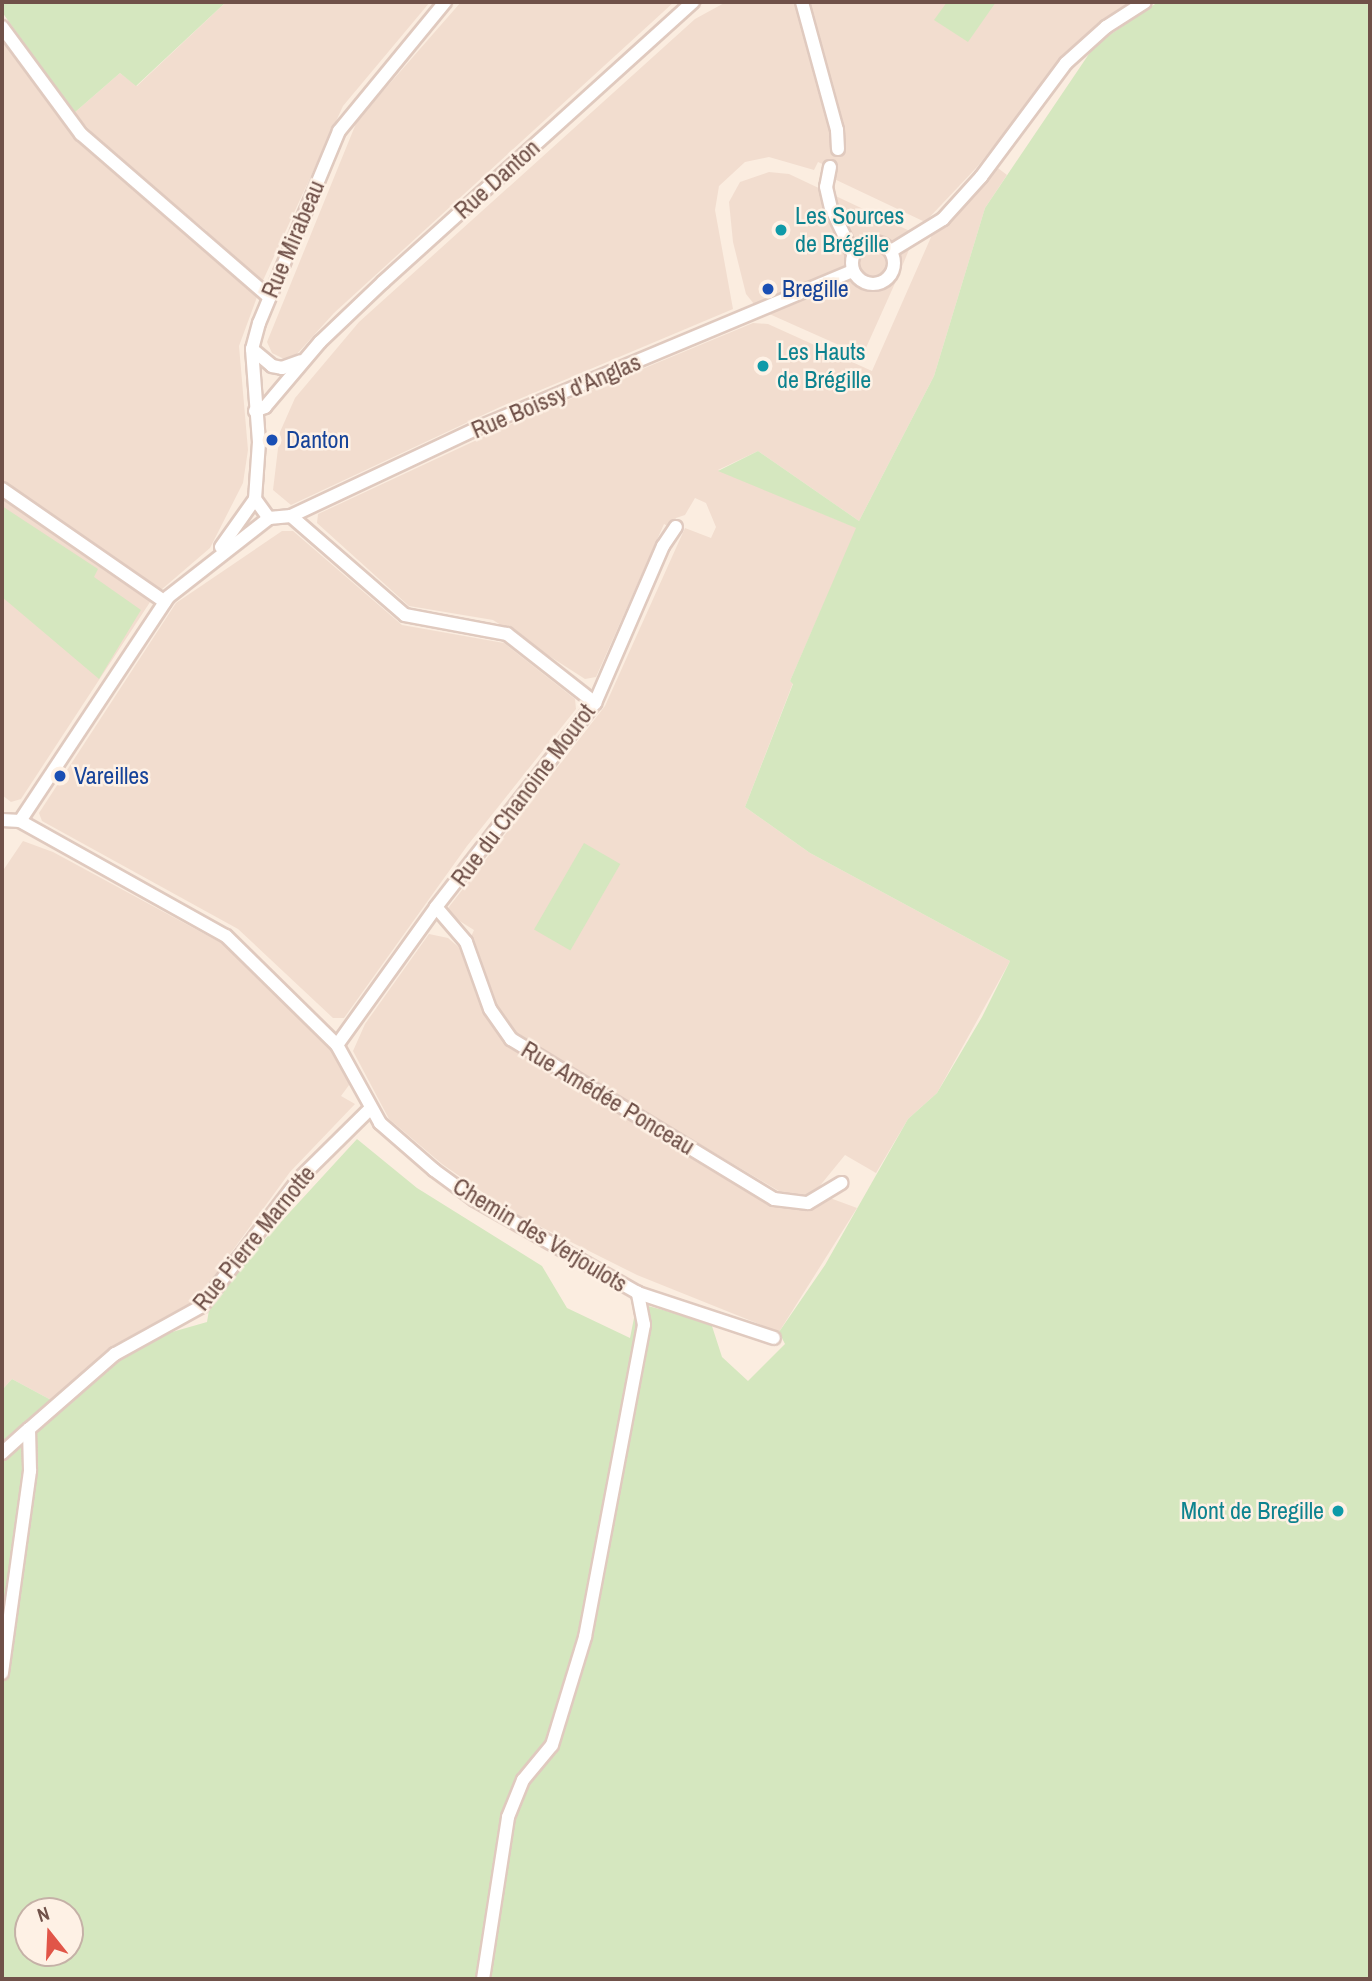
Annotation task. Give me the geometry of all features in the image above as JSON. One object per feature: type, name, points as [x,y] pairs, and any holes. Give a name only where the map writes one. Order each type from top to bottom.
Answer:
[{"type":"street","name":"Rue Mirabeau","points":[[255,499],[260,469],[252,349],[268,296],[345,120],[445,2]]},
{"type":"street","name":"Rue Danton","points":[[255,411],[265,407],[304,359],[383,282],[693,2]]},
{"type":"street","points":[[802,2],[837,130],[838,149]]},
{"type":"street","points":[[891,251],[943,219],[981,177],[1066,63],[1106,27],[1145,2]]},
{"type":"street","points":[[2,27],[81,134],[268,296]]},
{"type":"street","points":[[830,167],[826,187],[831,208],[853,254],[853,271],[866,283],[880,283],[894,269],[891,251],[884,244],[870,241],[853,254]]},
{"type":"street","name":"Rue Boissy d'Anglas","points":[[265,516],[291,516],[482,426],[853,271]]},
{"type":"street","points":[[252,349],[272,366],[282,368],[304,359]]},
{"type":"street","points":[[2,489],[165,602]]},
{"type":"street","points":[[2,820],[20,821],[165,602],[265,516],[255,499],[202,568]]},
{"type":"street","points":[[291,516],[405,615],[507,635],[595,703]]},
{"type":"street","name":"Rue du Chanoine Mourot","points":[[337,1045],[436,907],[595,703],[663,546],[676,527]]},
{"type":"street","name":"Chemin des Verjoulots","points":[[20,821],[226,936],[337,1045],[370,1110],[433,1170],[475,1200],[638,1293],[774,1338]]},
{"type":"street","name":"Rue Amédée Ponceau","points":[[436,907],[466,942],[490,1009],[511,1039],[774,1199],[808,1203],[841,1183]]},
{"type":"street","name":"Rue Pierre Marnotte","points":[[2,1453],[115,1354],[202,1306],[299,1179],[370,1110]]},
{"type":"street","points":[[483,1979],[508,1817],[523,1780],[552,1745],[584,1637],[644,1325],[638,1293]]},
{"type":"street","points":[[2,1672],[30,1471],[29,1429]]},
{"type":"shaded area","points":[[226,2],[430,2],[343,106],[260,287],[204,235],[207,231],[111,153],[74,113],[120,73],[137,86]]},
{"type":"shaded area","points":[[461,2],[674,2],[334,313],[296,355],[284,359],[272,353],[267,342],[357,121]]},
{"type":"shaded area","points":[[726,2],[1136,2],[1058,65],[977,167],[925,222],[830,177],[833,169],[818,162],[814,170],[769,157],[745,162],[719,186],[715,210],[733,309],[500,407],[291,505],[273,490],[280,432],[295,398],[359,322],[695,19]]},
{"type":"shaded area","points":[[2,37],[80,141],[193,236],[257,297],[239,346],[248,450],[243,483],[210,548],[154,596],[21,799],[11,802],[2,795]]},
{"type":"shaded area","points":[[990,162],[1007,175],[985,208],[934,376],[859,521],[758,451],[718,470],[857,528],[790,681],[793,683],[745,807],[810,853],[1010,961],[937,1093],[908,1119],[876,1173],[845,1155],[814,1193],[789,1197],[511,1032],[498,1011],[470,939],[474,930],[445,912],[605,706],[685,528],[711,538],[716,527],[706,503],[695,498],[685,515],[676,518],[671,528],[664,524],[596,677],[585,679],[493,620],[409,606],[317,523],[318,514],[522,419],[753,323],[768,324],[872,371],[939,219]]},
{"type":"shaded area","points":[[769,172],[789,174],[912,232],[913,240],[896,281],[865,350],[859,354],[758,309],[746,294],[733,242],[729,202],[740,182]]},
{"type":"shaded area","points":[[282,531],[293,531],[402,625],[504,643],[575,699],[576,709],[467,846],[344,1018],[333,1018],[238,929],[42,821],[39,813],[176,603]]},
{"type":"shaded area","points":[[23,841],[53,852],[223,944],[335,1054],[352,1081],[341,1096],[355,1104],[290,1172],[195,1302],[110,1351],[51,1400],[12,1379],[2,1390],[2,872]]},
{"type":"shaded area","points":[[429,934],[448,938],[462,950],[486,1016],[508,1045],[777,1207],[802,1210],[830,1198],[857,1208],[779,1332],[637,1275],[511,1212],[442,1164],[389,1119],[353,1051],[365,1024]]},
{"type":"green space","points":[[2,2],[226,2],[136,86],[120,73],[74,113],[2,12]]},
{"type":"green space","points":[[947,2],[996,2],[968,42],[934,20]]},
{"type":"green space","points":[[1158,2],[1370,2],[1370,1979],[2,1979],[2,1390],[12,1379],[51,1400],[33,1424],[104,1366],[158,1336],[207,1322],[211,1298],[357,1139],[417,1188],[542,1266],[567,1308],[630,1338],[637,1303],[711,1323],[722,1357],[748,1381],[785,1344],[779,1332],[825,1265],[908,1119],[937,1093],[982,1017],[1010,961],[810,853],[745,807],[793,684],[790,681],[856,528],[718,471],[758,451],[859,521],[934,376],[985,208],[1095,45]]},
{"type":"green space","points":[[2,506],[98,569],[94,577],[141,610],[99,679],[2,597]]},
{"type":"green space","points":[[584,843],[620,864],[570,951],[534,930]]},
{"type":"place","name":"Les Sources de Brégille","points":[[781,230]]},
{"type":"place","name":"Bregille","points":[[768,289]]},
{"type":"place","name":"Les Hauts de Brégille","points":[[763,366]]},
{"type":"place","name":"Danton","points":[[272,440]]},
{"type":"place","name":"Vareilles","points":[[60,776]]},
{"type":"place","name":"Mont de Bregille","points":[[1338,1511]]}]
